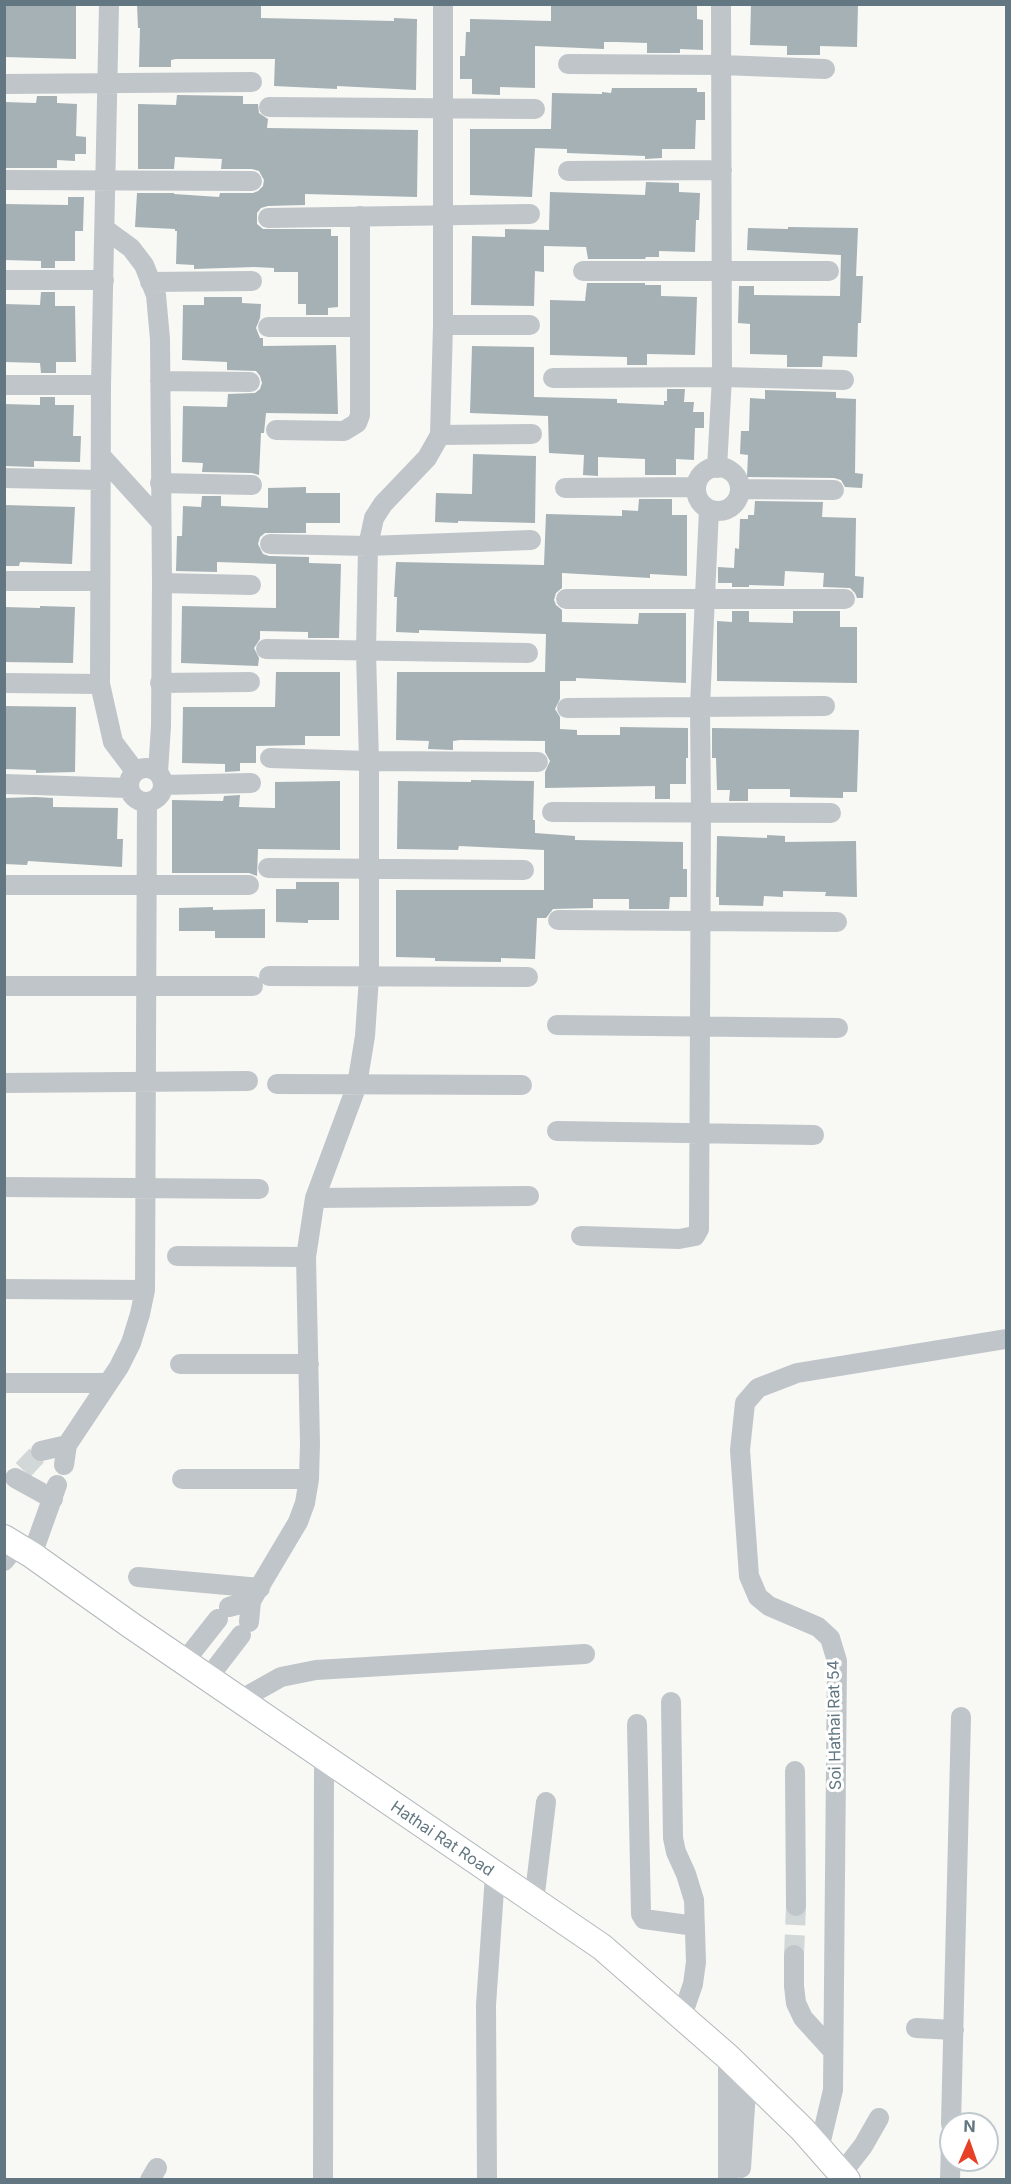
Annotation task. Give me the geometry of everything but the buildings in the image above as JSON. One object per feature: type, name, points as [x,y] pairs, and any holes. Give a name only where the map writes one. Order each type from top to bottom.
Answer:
[{"type":"main road","name":"Hathai Rat Road","points":[[14,1550],[208,1678],[602,1947],[728,2057],[845,2176]]},
{"type":"street","points":[[105,229],[131,248],[144,266],[156,295],[160,339],[162,583],[160,779],[159,796],[147,802],[135,799],[132,779],[113,742],[100,684],[101,385],[109,4]]},
{"type":"street","points":[[208,1678],[245,1629],[256,1594],[298,1522],[305,1503],[309,1479],[306,1257],[315,1198],[357,1085],[365,1036],[369,977],[369,761],[366,651],[368,546],[374,518],[383,504],[427,458],[440,435],[443,325],[443,4]]},
{"type":"street","points":[[717,468],[722,377],[721,4]]},
{"type":"street","points":[[568,64],[722,65],[825,69]]},
{"type":"street","points":[[4,84],[252,82]]},
{"type":"street","points":[[270,107],[535,109]]},
{"type":"street","points":[[568,171],[722,170]]},
{"type":"street","points":[[4,180],[252,181]]},
{"type":"street","points":[[268,218],[530,214]]},
{"type":"street","points":[[276,430],[345,431],[357,423],[360,415],[358,327],[360,216]]},
{"type":"street","points":[[583,271],[830,271]]},
{"type":"street","points":[[4,280],[104,280]]},
{"type":"street","points":[[150,282],[252,281]]},
{"type":"street","points":[[443,325],[530,325]]},
{"type":"street","points":[[268,327],[358,327]]},
{"type":"street","points":[[553,378],[722,377],[844,380]]},
{"type":"street","points":[[160,381],[250,382]]},
{"type":"street","points":[[4,385],[101,385]]},
{"type":"street","points":[[440,435],[532,435]]},
{"type":"street","points":[[101,456],[161,522]]},
{"type":"street","points":[[717,468],[730,471],[739,482],[740,489],[737,501],[727,509],[715,511],[709,509],[698,498],[696,487],[703,473],[717,468]]},
{"type":"street","points":[[4,478],[101,480]]},
{"type":"street","points":[[160,483],[252,485]]},
{"type":"street","points":[[565,488],[696,487]]},
{"type":"street","points":[[740,489],[834,489]]},
{"type":"street","points":[[581,1236],[679,1239],[695,1236],[699,1229],[700,706],[709,509]]},
{"type":"street","points":[[270,544],[368,546],[531,540]]},
{"type":"street","points":[[4,581],[100,581]]},
{"type":"street","points":[[162,583],[251,585]]},
{"type":"street","points":[[566,599],[704,597],[846,599]]},
{"type":"street","points":[[266,649],[528,653]]},
{"type":"street","points":[[160,683],[250,682]]},
{"type":"street","points":[[4,683],[100,684]]},
{"type":"street","points":[[567,708],[825,706]]},
{"type":"street","points":[[270,758],[538,762]]},
{"type":"street","points":[[4,784],[132,779],[147,767],[160,779],[251,783]]},
{"type":"street","points":[[64,1465],[67,1444],[119,1367],[131,1343],[145,1290],[147,802]]},
{"type":"street","points":[[552,812],[831,813]]},
{"type":"street","points":[[268,868],[524,870]]},
{"type":"street","points":[[4,885],[249,885]]},
{"type":"street","points":[[558,920],[837,922]]},
{"type":"street","points":[[4,986],[148,986],[369,977],[528,977]]},
{"type":"street","points":[[557,1025],[838,1028]]},
{"type":"street","points":[[4,1083],[248,1081]]},
{"type":"street","points":[[277,1084],[522,1085]]},
{"type":"street","points":[[557,1131],[814,1135]]},
{"type":"street","points":[[4,1187],[259,1189]]},
{"type":"street","points":[[315,1198],[528,1196]]},
{"type":"street","points":[[177,1256],[306,1257]]},
{"type":"street","points":[[4,1289],[145,1290]]},
{"type":"street","name":"Soi Hathai Rat 54","points":[[819,2149],[833,2090],[837,1661],[830,1638],[818,1627],[769,1606],[758,1597],[750,1576],[740,1450],[745,1403],[758,1388],[797,1373],[1006,1338]]},
{"type":"street","points":[[180,1364],[309,1364]]},
{"type":"street","points":[[4,1383],[108,1383]]},
{"type":"street","points":[[41,1451],[67,1444]]},
{"type":"street","points":[[14,1479],[55,1492],[14,1550]]},
{"type":"street","points":[[182,1479],[309,1479]]},
{"type":"street","points":[[138,1576],[256,1594]]},
{"type":"street","points":[[184,1662],[224,1613],[256,1594]]},
{"type":"street","points":[[240,1700],[281,1677],[316,1670],[585,1654]]},
{"type":"street","points":[[671,1702],[673,1838],[694,1900],[695,1926],[696,1962],[693,1984],[682,2016]]},
{"type":"street","points":[[951,2112],[961,1717]]},
{"type":"street","points":[[637,1724],[641,1914],[644,1919],[695,1926]]},
{"type":"street","points":[[323,2180],[324,1758]]},
{"type":"street","points":[[795,1771],[796,1906]]},
{"type":"street","points":[[534,1901],[546,1802]]},
{"type":"street","points":[[487,2180],[486,2005],[495,1875]]},
{"type":"street","points":[[795,1955],[796,2003],[803,2018],[833,2051]]},
{"type":"street","points":[[916,2028],[954,2030]]},
{"type":"street","points":[[728,2057],[728,2180]]},
{"type":"street","points":[[740,2180],[747,2075]]},
{"type":"street","points":[[845,2176],[879,2118]]},
{"type":"tunnel","points":[[23,1470],[41,1451]]},
{"type":"tunnel","points":[[794,1955],[796,1906]]}]
